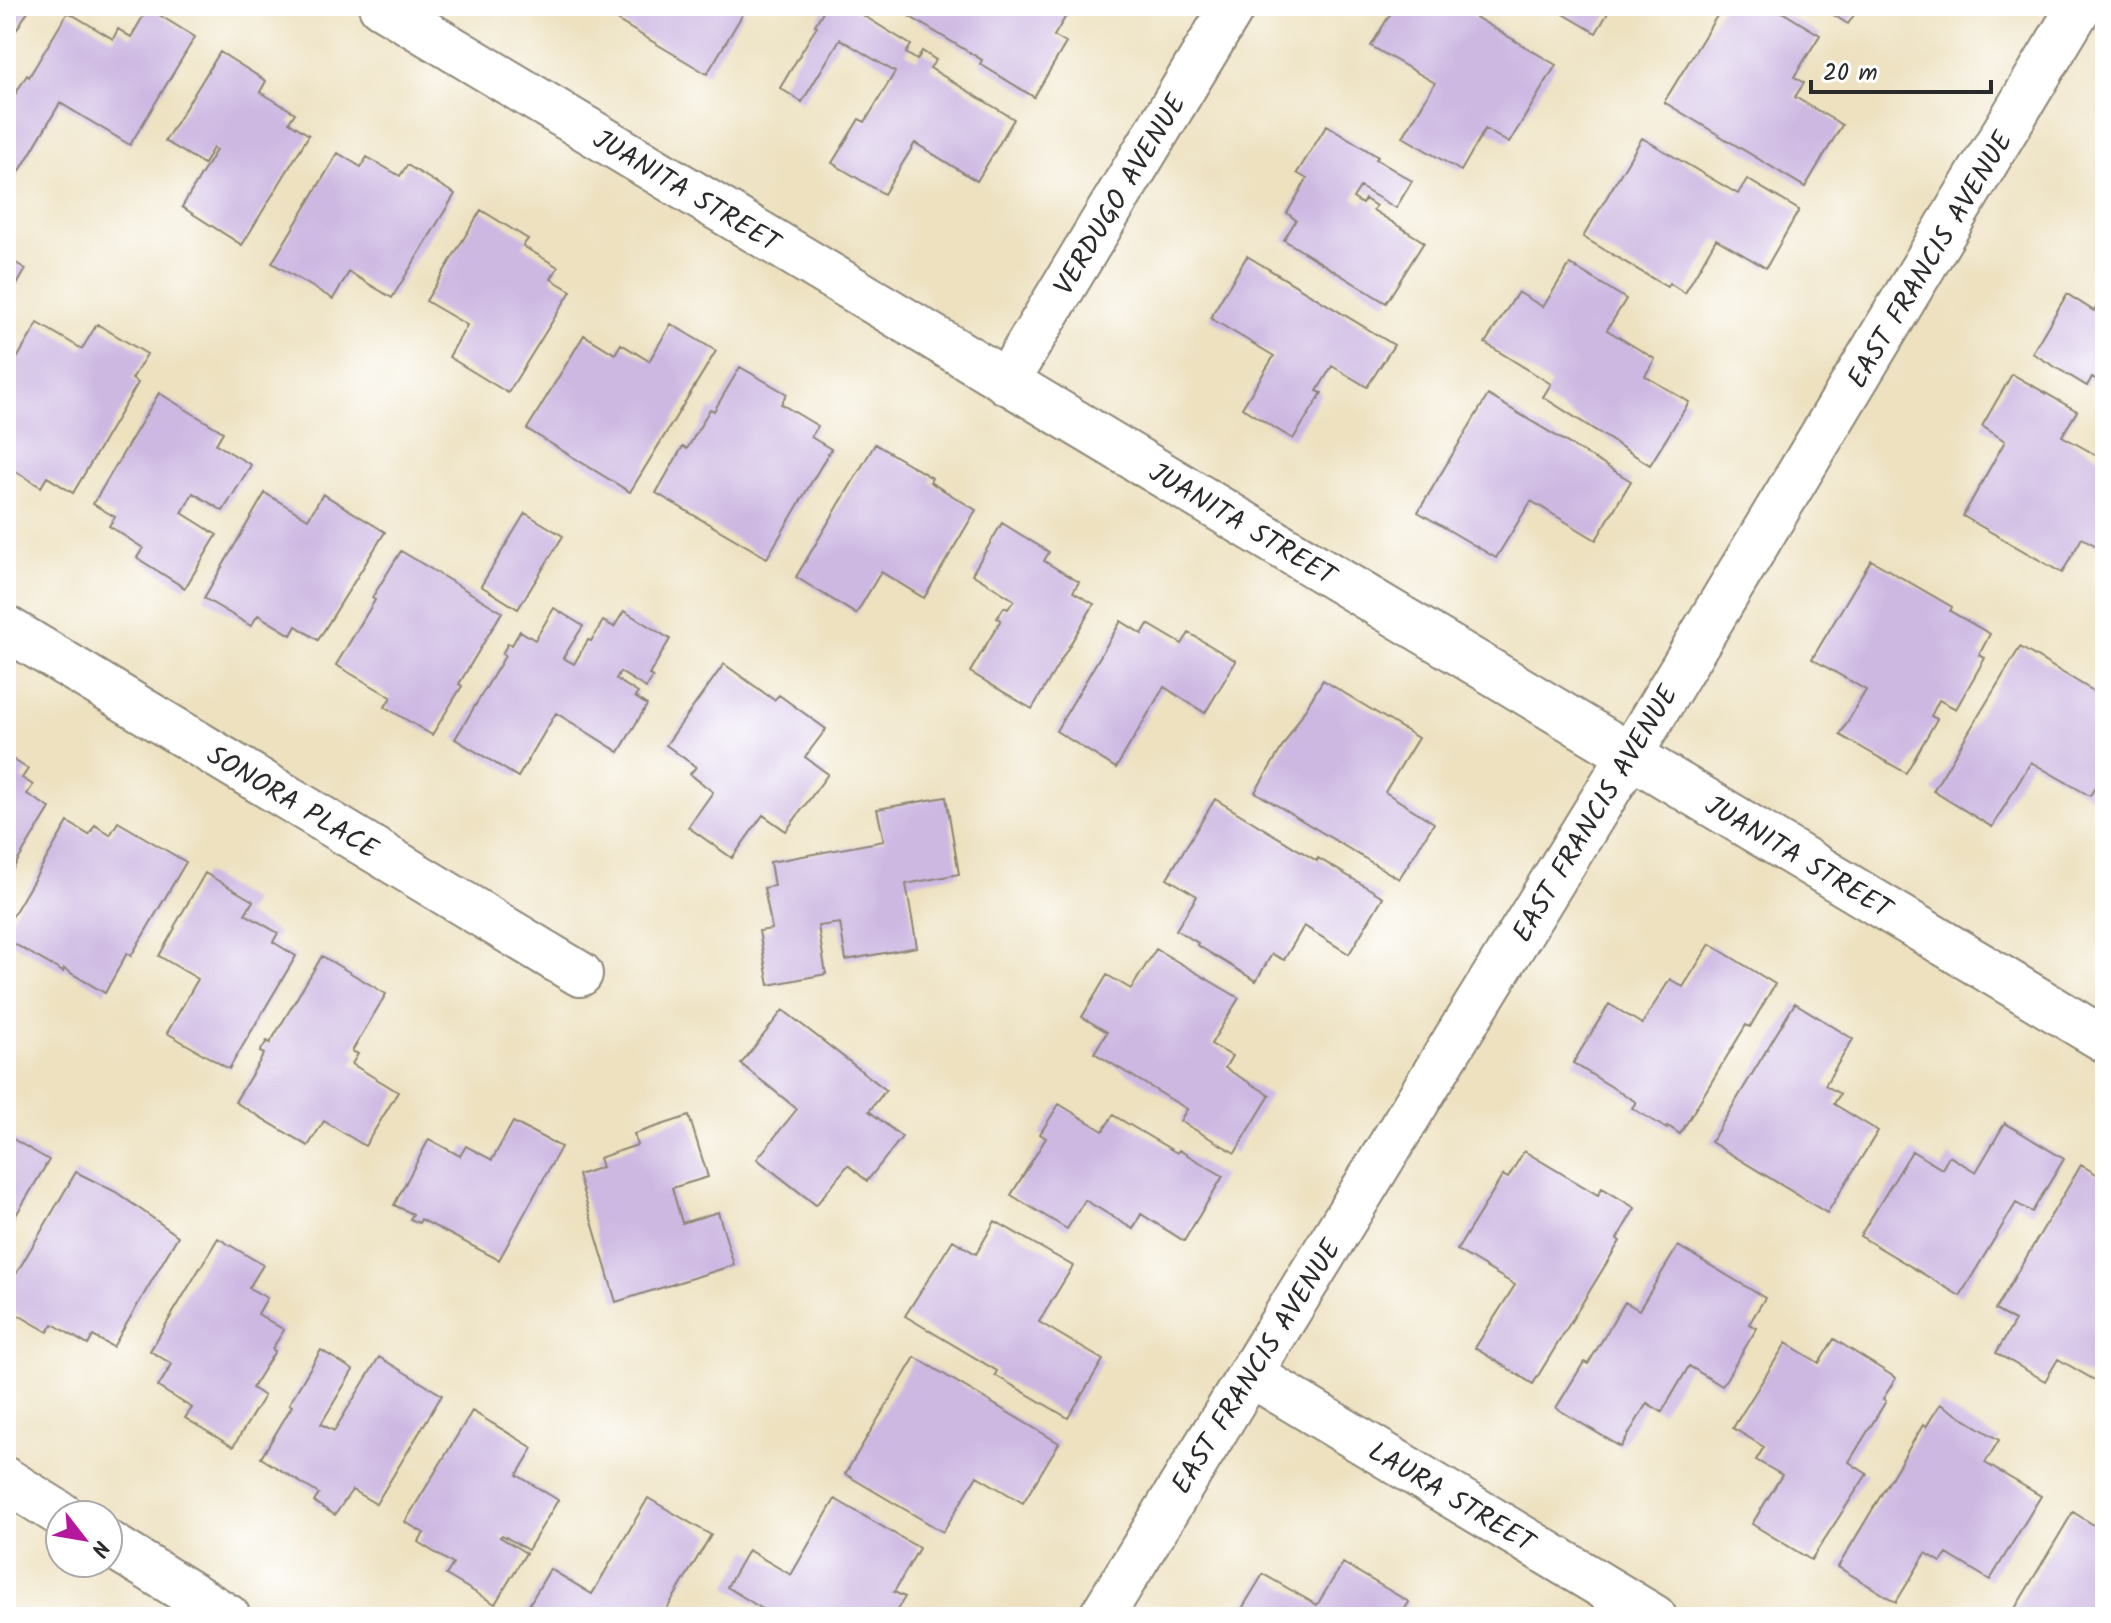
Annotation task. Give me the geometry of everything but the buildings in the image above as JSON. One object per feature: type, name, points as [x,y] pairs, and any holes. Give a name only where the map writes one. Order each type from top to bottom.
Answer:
[{"type":"street","name":"VERDUGO AVENUE","points":[[1006,382],[1233,6]]},
{"type":"street","name":"EAST FRANCIS AVENUE","points":[[1101,1617],[1630,755],[2080,6]]},
{"type":"street","name":"JUANITA STREET","points":[[402,11],[1006,382],[2105,1040]]},
{"type":"street","name":"SONORA PLACE","points":[[6,628],[580,974]]},
{"type":"street","name":"LAURA STREET","points":[[1250,1374],[1654,1617]]},
{"type":"street","points":[[6,1480],[44,1504]]},
{"type":"street","points":[[124,1553],[228,1617]]}]
